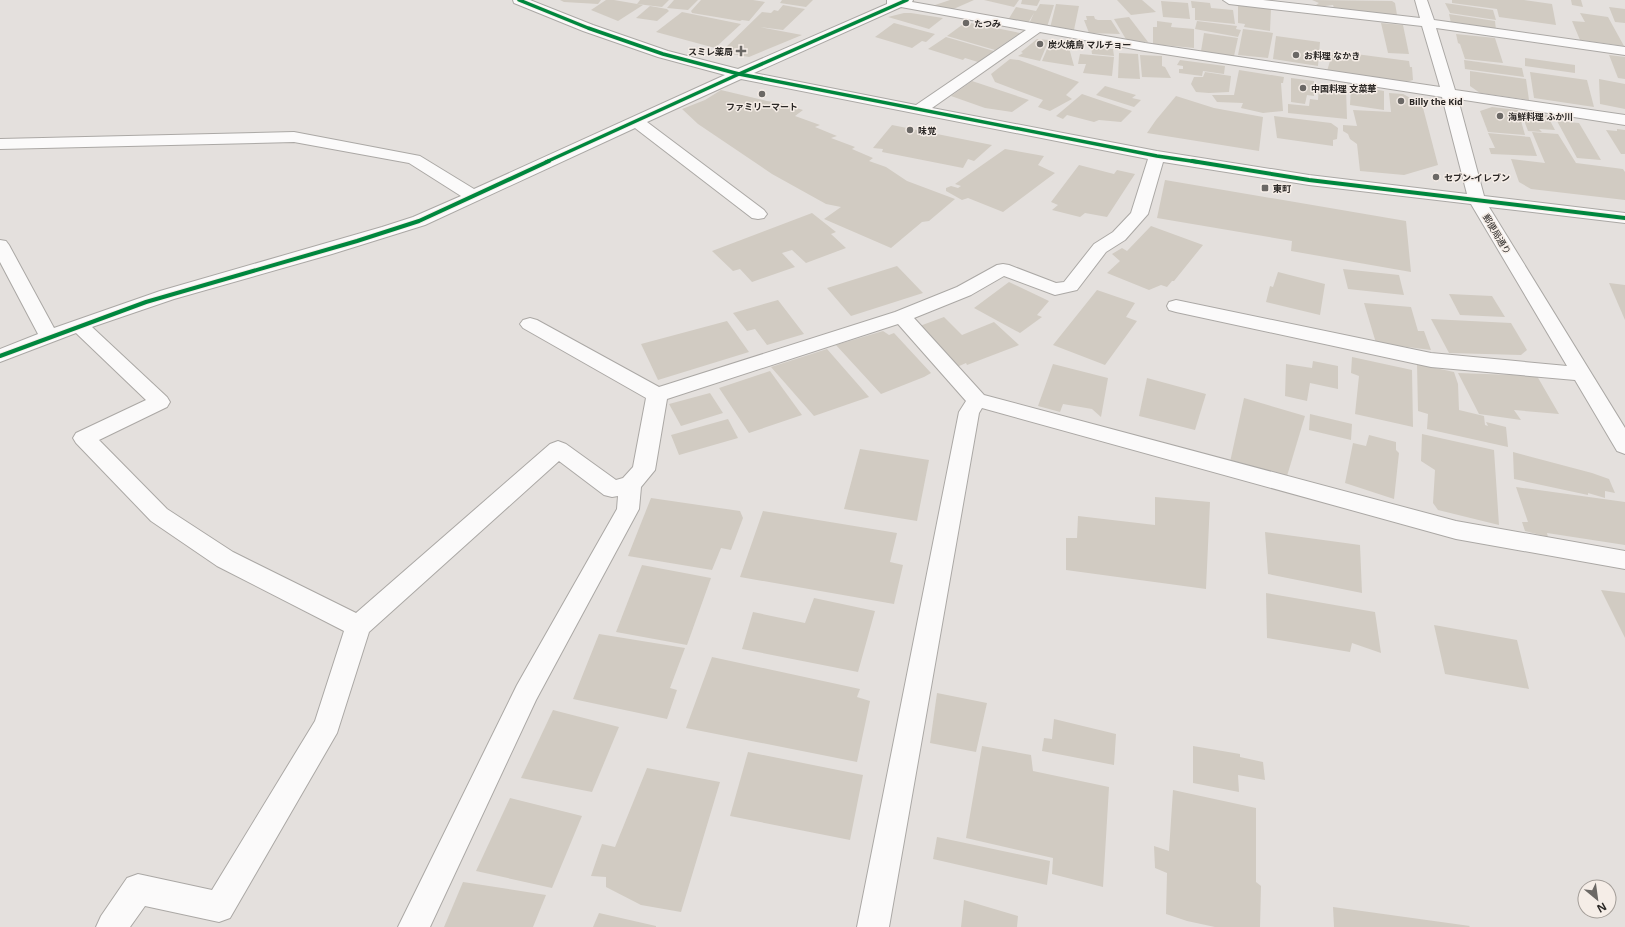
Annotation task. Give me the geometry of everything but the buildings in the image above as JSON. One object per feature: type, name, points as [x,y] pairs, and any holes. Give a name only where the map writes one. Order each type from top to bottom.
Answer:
[{"type":"street","points":[[519,0],[588,28],[663,54],[739,74],[920,110],[1157,156],[1309,180],[1625,218]]},
{"type":"street","points":[[883,0],[904,2],[1145,47],[1625,120]]},
{"type":"street","points":[[1228,0],[1427,23],[1625,51]]},
{"type":"street","name":"郵便局通り","points":[[1421,0],[1449,94],[1477,201],[1580,374],[1625,446]]},
{"type":"street","points":[[0,356],[79,325],[166,295],[383,234],[419,221],[739,74],[904,2]]},
{"type":"street","points":[[920,110],[1038,28]]},
{"type":"street","points":[[636,121],[758,214]]},
{"type":"street","points":[[0,144],[294,137],[414,159],[473,196]]},
{"type":"street","points":[[530,324],[657,395],[902,316],[964,292],[1002,269],[1055,289],[1070,286],[1100,248],[1119,236],[1139,214],[1157,156]]},
{"type":"street","points":[[0,245],[49,337]]},
{"type":"street","points":[[1176,306],[1431,360],[1580,374]]},
{"type":"street","points":[[902,316],[977,400],[1456,530],[1625,560]]},
{"type":"street","points":[[79,325],[160,402],[84,438],[159,515],[225,559],[358,626]]},
{"type":"street","points":[[112,927],[138,889],[219,906],[327,726],[358,626],[558,449],[612,489],[630,485],[644,470],[657,395]]},
{"type":"street","points":[[873,927],[969,412],[977,400]]},
{"type":"street","points":[[414,927],[526,693],[628,509],[630,485]]},
{"type":"cycle path","points":[[519,0],[588,28],[663,54],[739,74],[919,110],[1157,156],[1309,180],[1625,218]]},
{"type":"cycle path","points":[[0,356],[83,324],[146,302],[357,241],[419,221],[739,74],[907,0]]},
{"type":"place","name":"たつみ","points":[[966,23]]},
{"type":"place","name":"炭火焼鳥 マルチョー","points":[[1040,44]]},
{"type":"place","name":"スミレ薬局","points":[[741,51]]},
{"type":"place","name":"お料理 なかき","points":[[1296,55]]},
{"type":"place","name":"中国料理 文菜華","points":[[1303,88]]},
{"type":"place","name":"ファミリーマート","points":[[762,94]]},
{"type":"place","name":"Billy the Kid","points":[[1401,101]]},
{"type":"place","name":"海鮮料理 ふか川","points":[[1500,116]]},
{"type":"place","name":"味覚","points":[[910,130]]},
{"type":"place","name":"セブン-イレブン","points":[[1436,177]]},
{"type":"place","name":"東町","points":[[1265,188]]}]
